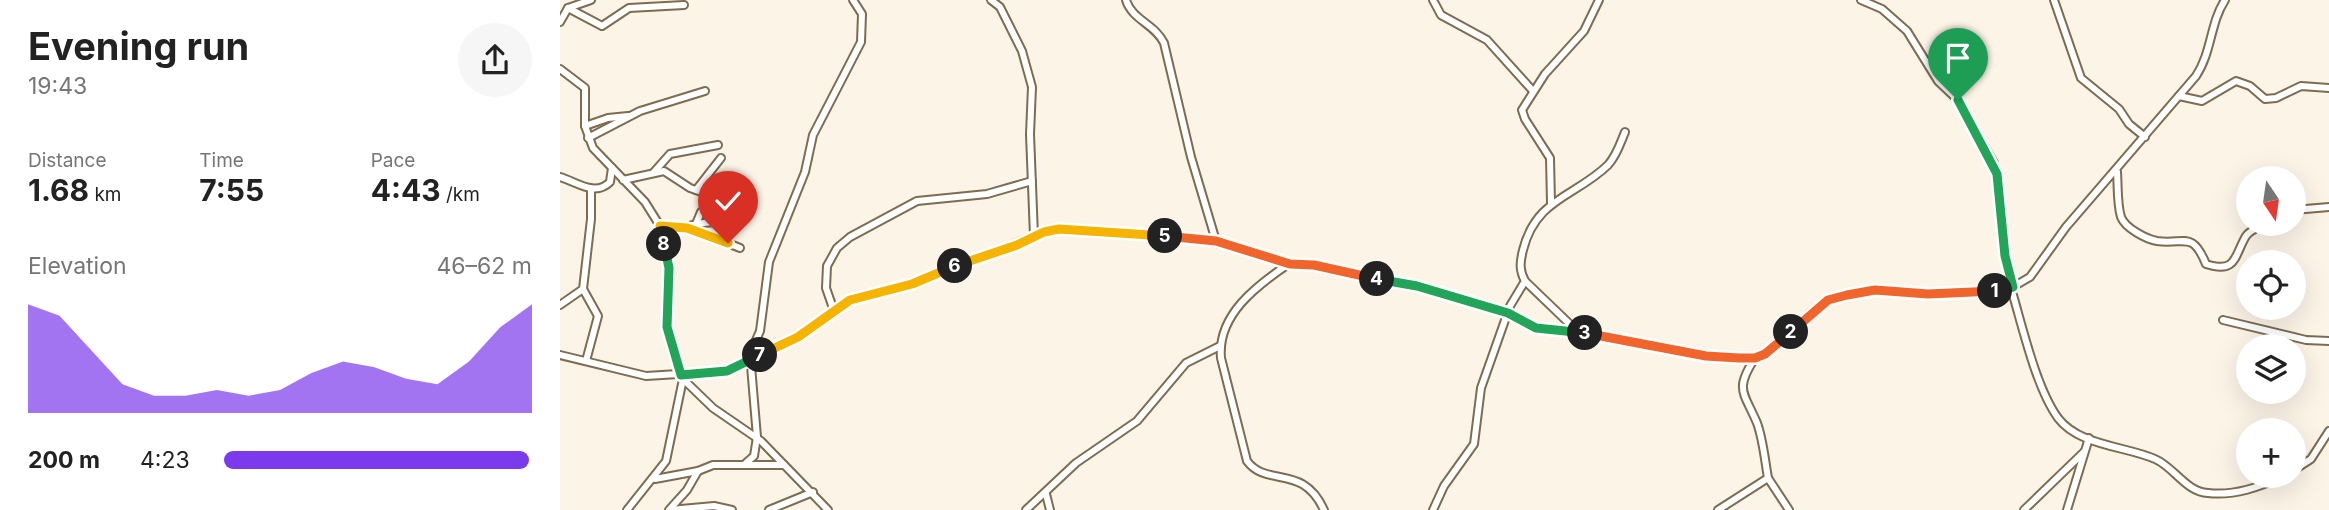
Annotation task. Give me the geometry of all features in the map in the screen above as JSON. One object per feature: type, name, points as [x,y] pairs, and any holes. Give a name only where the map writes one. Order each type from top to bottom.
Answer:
[{"type":"street","points":[[560,22],[568,8],[591,0]]},
{"type":"street","points":[[746,463],[754,456],[757,437],[752,344],[760,331],[769,262],[778,232],[805,172],[811,139],[825,107],[861,42],[862,14],[853,0]]},
{"type":"street","points":[[991,0],[1001,3],[1022,51],[1032,88],[1034,236]]},
{"type":"street","points":[[1126,0],[1131,12],[1158,33],[1164,43],[1191,157],[1216,241]]},
{"type":"street","points":[[1433,0],[1441,15],[1487,40],[1533,91]]},
{"type":"street","points":[[1551,203],[1550,158],[1522,114],[1533,91],[1580,36],[1599,0]]},
{"type":"street","points":[[1861,0],[1882,9],[1907,32],[1938,81],[1958,100],[1994,163],[2005,256],[2012,287],[2035,367],[2051,405],[2066,426],[2089,438],[2152,457],[2172,470],[2190,488],[2205,494],[2238,493],[2252,488]]},
{"type":"street","points":[[2054,0],[2081,78],[2119,109],[2132,127],[2145,137]]},
{"type":"street","points":[[1789,510],[1768,478],[1758,425],[1745,403],[1741,387],[1755,358],[1776,345],[1810,313],[1837,297],[1875,290],[1954,294],[2012,287],[2030,277],[2066,227],[2117,171],[2203,66],[2217,12],[2225,0]]},
{"type":"street","points":[[568,8],[602,26],[629,8],[684,5]]},
{"type":"street","points":[[560,69],[585,88],[585,126],[588,138],[597,153],[645,202],[660,226],[669,268],[667,327],[682,377],[669,454],[627,510]]},
{"type":"street","points":[[2179,96],[2202,101],[2236,80],[2246,83],[2265,99],[2276,98],[2301,86],[2329,88]]},
{"type":"street","points":[[588,138],[630,116],[705,91]]},
{"type":"street","points":[[585,126],[608,118],[630,116]]},
{"type":"street","points":[[1577,331],[1525,281],[1520,268],[1527,233],[1551,203],[1608,165],[1616,155],[1626,132]]},
{"type":"street","points":[[654,172],[670,154],[718,145]]},
{"type":"street","points":[[696,190],[721,158]]},
{"type":"street","points":[[560,177],[591,189],[607,185],[612,168]]},
{"type":"street","points":[[2117,171],[2121,216],[2127,225],[2157,241],[2179,239],[2194,244],[2200,248],[2206,264],[2217,268],[2235,260],[2246,236]]},
{"type":"street","points":[[623,180],[654,172],[667,172],[696,190],[730,202]]},
{"type":"street","points":[[834,311],[827,288],[827,266],[837,248],[850,237],[917,201],[987,194],[1032,181]]},
{"type":"street","points":[[586,361],[598,316],[583,289],[592,205],[591,189]]},
{"type":"street","points":[[696,224],[701,212],[717,198]]},
{"type":"street","points":[[2306,210],[2329,207]]},
{"type":"street","points":[[687,228],[696,224],[725,224],[743,216]]},
{"type":"street","points":[[660,226],[687,228],[740,248]]},
{"type":"street","points":[[560,355],[646,376],[682,377],[727,371],[798,337],[850,300],[934,276],[963,262],[1017,245],[1034,236],[1073,229],[1216,241],[1290,264],[1314,265],[1417,286],[1508,313],[1536,328],[1577,331],[1706,356],[1755,358]]},
{"type":"street","points":[[1290,264],[1239,306],[1226,325],[1220,346],[1247,461],[1260,471],[1303,483],[1313,491],[1324,510]]},
{"type":"street","points":[[1433,510],[1444,486],[1474,444],[1481,388],[1508,313],[1525,281]]},
{"type":"street","points":[[560,305],[583,289]]},
{"type":"street","points":[[2223,320],[2306,340],[2329,341]]},
{"type":"street","points":[[1027,510],[1076,463],[1137,421],[1186,363],[1220,346]]},
{"type":"street","points":[[682,377],[713,408],[757,437],[828,510]]},
{"type":"street","points":[[2306,462],[2311,459],[2329,431]]},
{"type":"street","points":[[2067,510],[2089,438]]},
{"type":"street","points":[[2024,510],[2084,452]]},
{"type":"street","points":[[652,480],[698,471],[713,465],[746,463],[784,466]]},
{"type":"street","points":[[669,510],[687,490],[698,471]]},
{"type":"street","points":[[1718,510],[1768,478]]},
{"type":"street","points":[[769,510],[813,492]]},
{"type":"street","points":[[1046,494],[1051,510]]},
{"type":"street","points":[[669,510],[713,506],[732,510]]},
{"type":"route","points":[[728,243],[687,228],[660,226],[669,268],[667,327],[681,375],[727,371],[798,337],[850,300],[912,284],[963,262],[1005,250],[1044,232],[1059,229],[1201,239],[1290,264],[1314,265],[1325,270],[1417,286],[1508,313],[1540,329],[1610,336],[1706,356],[1755,358],[1776,345],[1810,313],[1837,297],[1875,290],[1954,294],[2013,287],[2005,256],[1994,163],[1958,100]]}]
